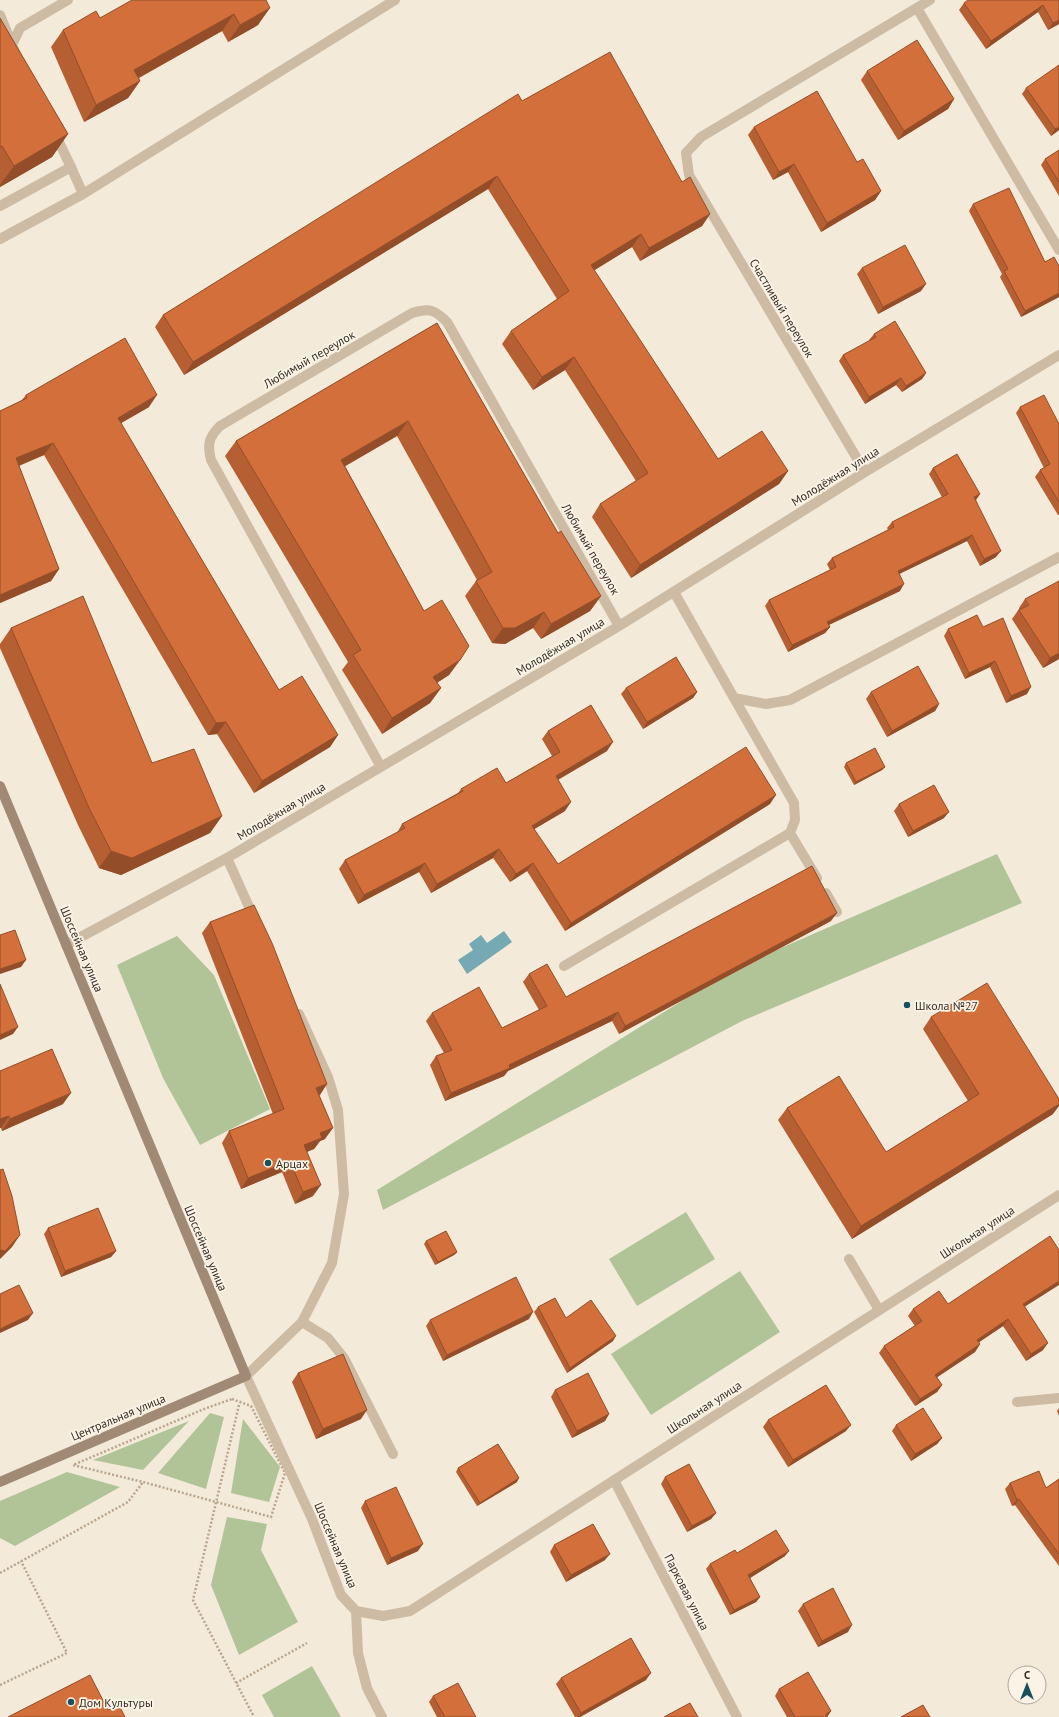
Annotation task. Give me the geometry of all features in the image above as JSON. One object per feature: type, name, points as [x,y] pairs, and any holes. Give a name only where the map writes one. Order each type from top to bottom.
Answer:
[{"type":"street","points":[[12,45],[20,28],[68,0]]},
{"type":"street","points":[[0,239],[83,194],[395,0]]},
{"type":"street","points":[[930,0],[917,8],[1059,250]]},
{"type":"street","name":"Счастливый переулок","points":[[865,472],[688,175],[686,153],[701,137],[917,8]]},
{"type":"street","points":[[0,15],[19,60]]},
{"type":"street","points":[[50,124],[83,194]]},
{"type":"street","points":[[0,206],[71,167]]},
{"type":"street","name":"Любимый переулок","points":[[381,767],[211,460],[208,447],[211,435],[227,422],[412,313],[425,310],[438,313],[447,322],[619,626]]},
{"type":"street","name":"Молодёжная улица","points":[[66,945],[227,858],[619,626],[865,472],[1059,355]]},
{"type":"street","points":[[734,698],[766,704],[790,700],[1059,557]]},
{"type":"street","points":[[564,966],[790,833],[795,820],[794,803],[674,592]]},
{"type":"street","name":"Шоссейная улица","points":[[0,786],[246,1376],[312,1519],[341,1595],[356,1611]]},
{"type":"street","points":[[790,833],[837,912]]},
{"type":"street","points":[[227,858],[260,929]]},
{"type":"street","points":[[246,1376],[302,1322],[332,1263],[344,1194],[338,1110],[328,1077],[296,1007]]},
{"type":"street","name":"Школьная улица","points":[[356,1611],[383,1616],[410,1611],[1059,1195]]},
{"type":"street","points":[[849,1259],[879,1310]]},
{"type":"street","points":[[302,1322],[328,1338],[344,1358],[393,1454]]},
{"type":"street","name":"Центральная улица","points":[[0,1482],[246,1376]]},
{"type":"street","points":[[1017,1402],[1059,1398]]},
{"type":"street","name":"Парковая улица","points":[[614,1480],[738,1717]]},
{"type":"street","points":[[356,1611],[358,1653],[367,1688],[382,1717]]},
{"type":"path","points":[[232,1399],[240,1401],[251,1406],[285,1473],[271,1517],[143,1482],[73,1465],[204,1409],[232,1399]]},
{"type":"path","points":[[240,1401],[193,1600],[254,1717]]},
{"type":"path","points":[[0,1573],[128,1502],[143,1482]]},
{"type":"path","points":[[0,1686],[67,1653],[21,1561]]},
{"type":"path","points":[[236,1683],[307,1643]]},
{"type":"green space","points":[[997,854],[1022,903],[742,1021],[383,1210],[377,1190],[735,968]]},
{"type":"green space","points":[[177,936],[214,975],[270,1109],[200,1145],[163,1078],[117,965]]},
{"type":"green space","points":[[686,1212],[715,1259],[637,1306],[609,1259]]},
{"type":"green space","points":[[740,1271],[780,1332],[651,1415],[611,1354]]},
{"type":"green space","points":[[210,1413],[224,1417],[206,1489],[158,1473]]},
{"type":"green space","points":[[243,1419],[280,1467],[269,1502],[231,1493]]},
{"type":"green space","points":[[189,1421],[143,1470],[93,1460]]},
{"type":"green space","points":[[67,1472],[120,1487],[15,1546],[0,1538],[0,1501]]},
{"type":"green space","points":[[227,1517],[267,1524],[261,1550],[298,1622],[239,1655],[211,1585]]},
{"type":"green space","points":[[312,1666],[341,1717],[274,1717],[262,1695]]},
{"type":"water","points":[[504,931],[512,942],[467,974],[458,960],[473,950],[469,944],[481,935],[487,943]]},
{"type":"building","points":[[132,0],[266,0],[270,8],[240,25],[234,14],[134,70],[140,81],[96,105],[63,30],[96,11],[100,18]]},
{"type":"building","points":[[968,0],[1059,0],[1059,20],[1053,23],[1043,5],[991,41],[964,3]]},
{"type":"building","points":[[0,18],[68,134],[14,166],[2,146],[0,147]]},
{"type":"building","points":[[917,40],[954,99],[904,131],[867,71]]},
{"type":"building","points":[[610,52],[682,182],[690,177],[710,214],[649,248],[641,234],[591,265],[718,459],[762,431],[788,471],[640,565],[600,504],[648,473],[574,357],[542,377],[511,331],[569,291],[497,176],[193,362],[163,315],[518,94],[522,101]]},
{"type":"building","points":[[1059,65],[1059,127],[1055,129],[1026,88]]},
{"type":"building","points":[[817,91],[857,162],[863,159],[881,191],[827,223],[794,164],[779,172],[754,127]]},
{"type":"building","points":[[1059,150],[1059,182],[1045,159]]},
{"type":"building","points":[[1009,188],[1045,262],[1054,257],[1059,266],[1059,293],[1025,311],[1004,271],[1008,269],[973,204]]},
{"type":"building","points":[[905,245],[926,284],[883,307],[862,268]]},
{"type":"building","points":[[895,321],[926,373],[906,386],[901,378],[869,397],[843,355],[876,337],[874,334]]},
{"type":"building","points":[[437,323],[558,533],[561,531],[601,596],[551,624],[544,612],[515,628],[503,628],[476,581],[492,572],[408,421],[341,460],[424,611],[442,600],[469,646],[460,660],[433,677],[441,688],[392,718],[353,655],[361,650],[236,441]]},
{"type":"building","points":[[125,338],[157,395],[118,418],[279,690],[302,676],[338,735],[262,781],[226,722],[216,723],[53,443],[16,458],[59,569],[0,595],[0,411],[27,398],[26,395]]},
{"type":"building","points":[[1044,395],[1059,424],[1059,502],[1040,470],[1050,464],[1020,407]]},
{"type":"building","points":[[957,454],[980,494],[974,497],[1001,551],[984,559],[972,535],[898,571],[904,584],[827,622],[830,627],[792,645],[769,600],[836,567],[832,558],[894,527],[892,522],[948,494],[933,468]]},
{"type":"building","points":[[1059,581],[1059,653],[1050,658],[1019,610],[1029,605],[1025,599]]},
{"type":"building","points":[[83,596],[152,763],[194,749],[222,816],[132,858],[111,851],[89,808],[11,628]]},
{"type":"building","points":[[977,615],[983,627],[1003,618],[1031,687],[1011,696],[995,661],[969,673],[948,629]]},
{"type":"building","points":[[676,657],[697,692],[647,722],[626,688]]},
{"type":"building","points":[[918,666],[939,704],[892,731],[871,692]]},
{"type":"building","points":[[591,705],[613,742],[556,776],[571,802],[532,826],[558,864],[746,747],[776,795],[571,923],[533,863],[516,874],[499,849],[437,884],[425,863],[364,895],[345,860],[405,828],[402,824],[463,791],[461,789],[497,768],[506,783],[560,752],[548,731]]},
{"type":"building","points":[[875,748],[885,767],[856,782],[846,763]]},
{"type":"building","points":[[934,785],[949,812],[913,831],[899,804]]},
{"type":"building","points":[[812,866],[837,913],[625,1026],[618,1012],[509,1065],[510,1068],[451,1093],[436,1056],[452,1050],[432,1013],[479,987],[502,1028],[547,1006],[529,974],[547,964],[566,997]]},
{"type":"building","points":[[254,905],[272,943],[327,1084],[316,1088],[333,1128],[320,1133],[322,1138],[304,1145],[321,1185],[303,1192],[290,1161],[248,1178],[229,1131],[284,1109],[210,922]]},
{"type":"building","points":[[15,930],[26,960],[0,969],[0,935]]},
{"type":"building","points":[[987,983],[1059,1099],[1059,1104],[861,1226],[787,1108],[839,1076],[886,1152],[979,1094],[931,1017]]},
{"type":"building","points":[[0,984],[18,1027],[0,1035]]},
{"type":"building","points":[[52,1049],[71,1093],[10,1119],[9,1116],[0,1119],[0,1071]]},
{"type":"building","points":[[3,1169],[12,1196],[20,1235],[5,1251],[0,1250],[0,1170]]},
{"type":"building","points":[[98,1208],[116,1251],[65,1271],[48,1228]]},
{"type":"building","points":[[446,1231],[457,1252],[438,1262],[426,1241]]},
{"type":"building","points":[[1050,1236],[1059,1250],[1059,1281],[1023,1304],[1048,1343],[1031,1354],[1008,1319],[977,1340],[980,1344],[935,1375],[942,1385],[920,1399],[884,1346],[922,1321],[913,1309],[939,1291],[948,1304]]},
{"type":"building","points":[[516,1277],[533,1312],[447,1355],[430,1320]]},
{"type":"building","points":[[19,1285],[33,1313],[0,1329],[0,1294]]},
{"type":"building","points":[[555,1298],[566,1318],[591,1300],[616,1336],[570,1368],[538,1307]]},
{"type":"building","points":[[343,1354],[367,1410],[323,1429],[298,1373]]},
{"type":"building","points":[[588,1373],[609,1414],[577,1431],[555,1390]]},
{"type":"building","points":[[826,1385],[851,1425],[793,1460],[768,1420]]},
{"type":"building","points":[[923,1408],[942,1438],[915,1454],[896,1425]]},
{"type":"building","points":[[498,1444],[519,1478],[480,1503],[458,1468]]},
{"type":"building","points":[[689,1464],[716,1513],[692,1526],[665,1477]]},
{"type":"building","points":[[1039,1471],[1046,1488],[1059,1479],[1059,1554],[1019,1499],[1017,1500],[1010,1483]]},
{"type":"building","points":[[396,1487],[423,1544],[391,1558],[365,1501]]},
{"type":"building","points":[[593,1524],[610,1554],[571,1575],[554,1545]]},
{"type":"building","points":[[776,1530],[789,1551],[748,1575],[760,1597],[734,1610],[710,1564],[735,1550],[737,1553]]},
{"type":"building","points":[[833,1588],[852,1625],[822,1641],[803,1604]]},
{"type":"building","points":[[631,1638],[651,1673],[581,1713],[561,1678]]},
{"type":"building","points":[[808,1672],[831,1711],[826,1714],[827,1717],[795,1717],[779,1689]]},
{"type":"building","points":[[90,1675],[108,1710],[119,1705],[125,1717],[8,1717]]},
{"type":"building","points":[[458,1683],[476,1717],[445,1717],[433,1696]]},
{"type":"building","points":[[690,1703],[698,1717],[664,1717]]},
{"type":"building","points":[[923,1705],[930,1717],[901,1717]]},
{"type":"place","name":"Школа №27","points":[[907,1005]]},
{"type":"place","name":"Арцах","points":[[268,1163]]},
{"type":"place","name":"Дом Культуры","points":[[71,1702]]}]
